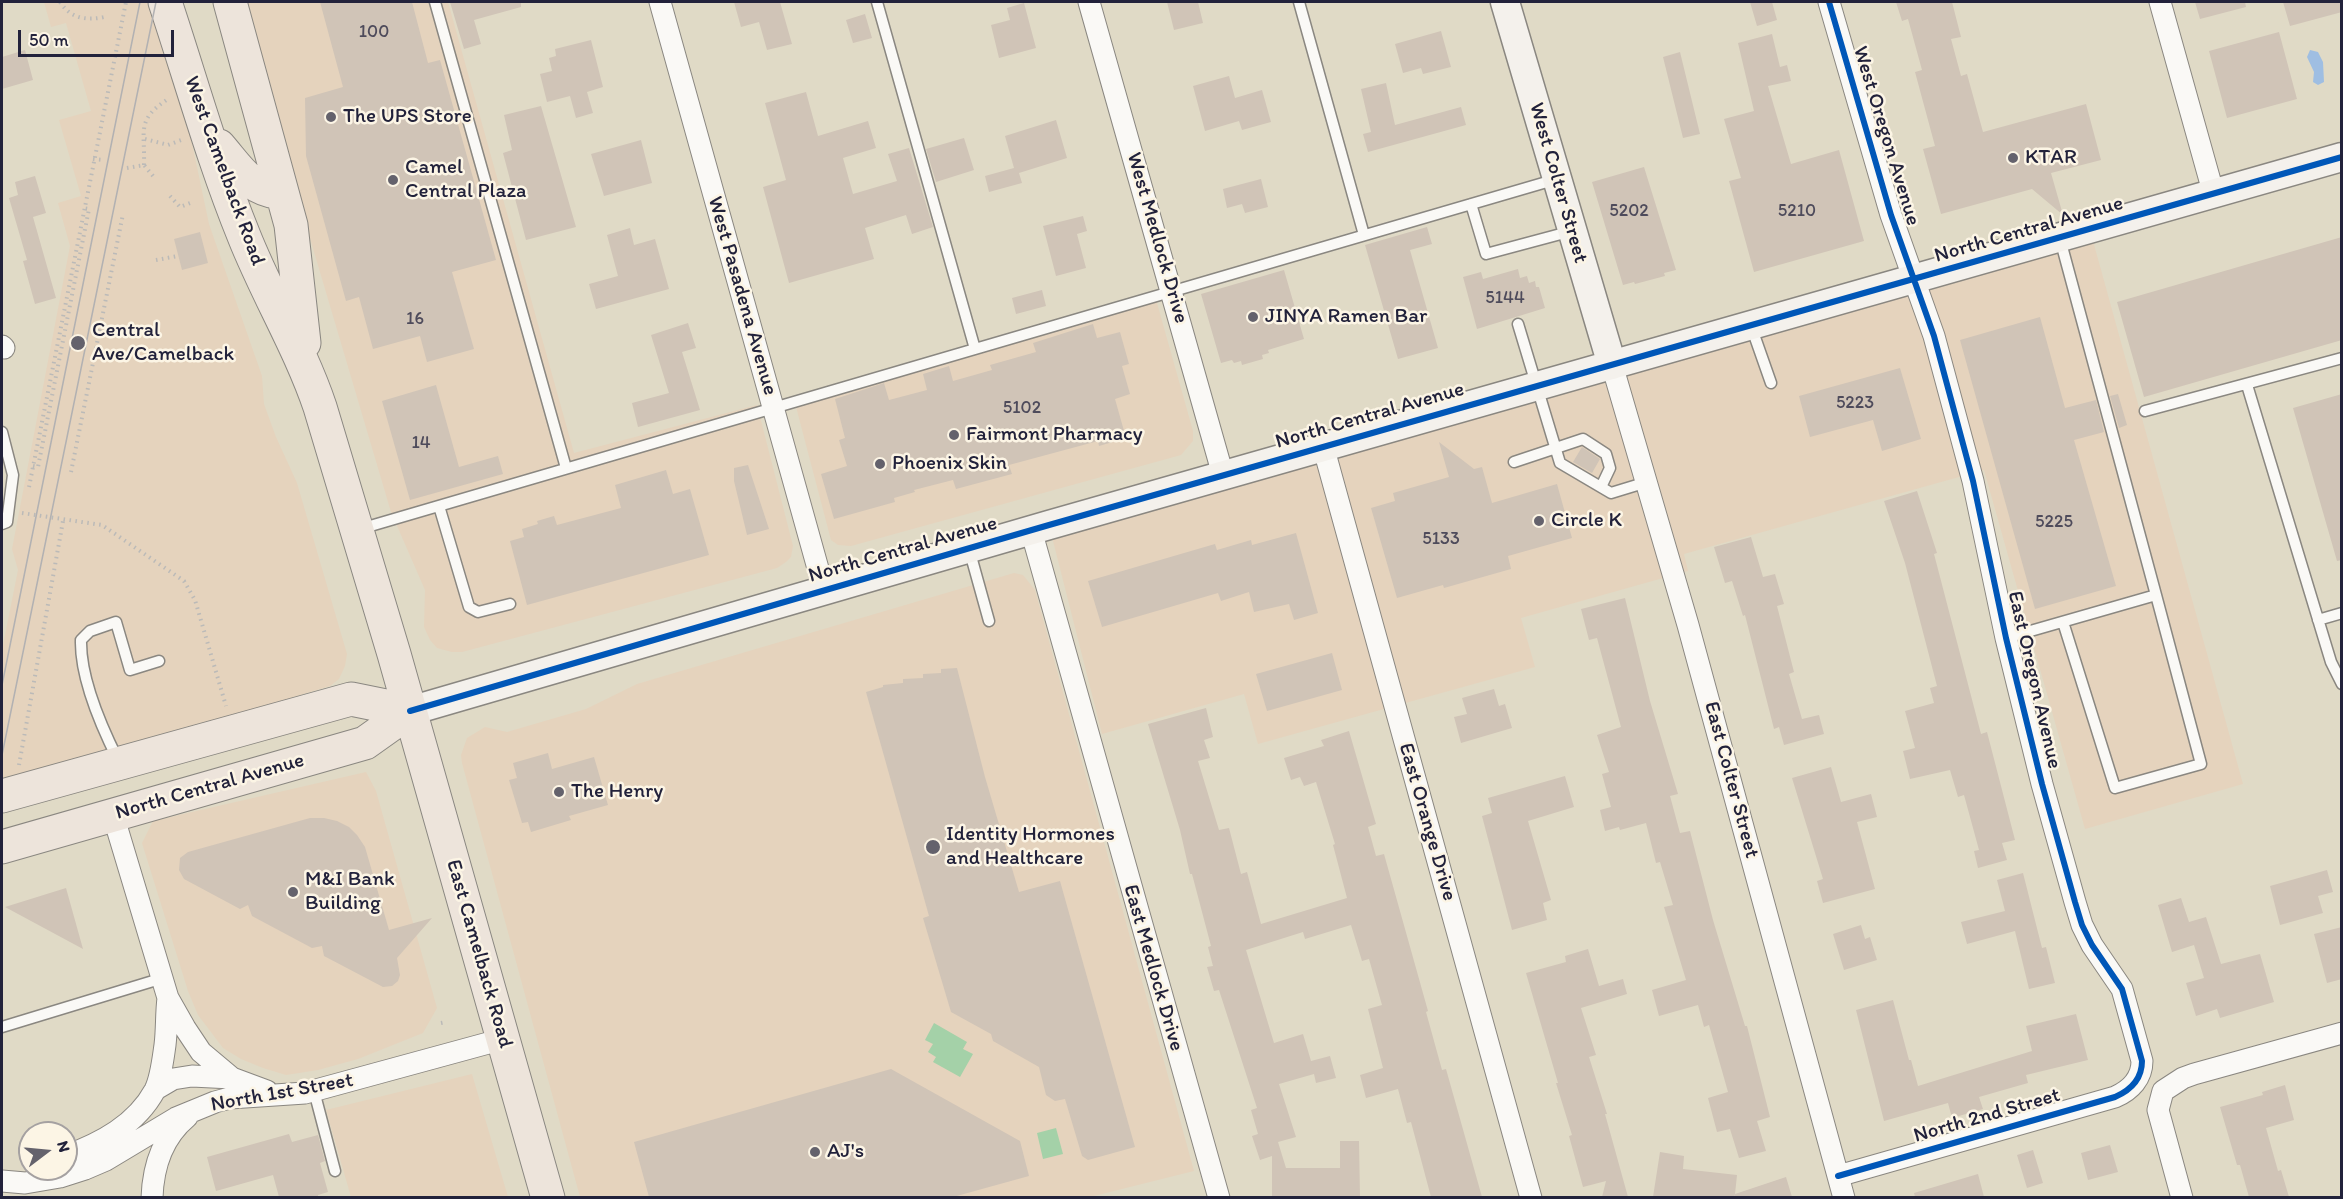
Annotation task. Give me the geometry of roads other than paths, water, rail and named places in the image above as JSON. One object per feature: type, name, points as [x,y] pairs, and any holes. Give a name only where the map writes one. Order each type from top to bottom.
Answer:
[{"type":"main road","name":"West Camelback Road","points":[[165,2],[198,135],[307,369],[410,711]]},
{"type":"main road","name":"West Camelback Road","points":[[230,2],[291,225],[307,369]]},
{"type":"main road","name":"West Colter Street","points":[[1505,2],[1612,365]]},
{"type":"main road","points":[[198,135],[252,184],[261,189],[281,193]]},
{"type":"main road","name":"North Central Avenue","points":[[2,847],[365,743],[410,711],[1323,446],[2342,157]]},
{"type":"main road","name":"North Central Avenue","points":[[2,796],[351,699],[410,711]]},
{"type":"main road","name":"East Camelback Road","points":[[410,711],[548,1197]]},
{"type":"street","name":"West Pasadena Avenue","points":[[660,2],[824,590]]},
{"type":"street","name":"West Medlock Drive","points":[[1089,2],[1223,475]]},
{"type":"street","name":"West Oregon Avenue","points":[[1829,2],[1891,215],[1914,280]]},
{"type":"street","points":[[2160,2],[2214,195]]},
{"type":"street","name":"East Oregon Avenue","points":[[1914,280],[1934,336],[1973,481],[2006,638],[2042,784],[2080,919],[2092,945],[2122,988],[2142,1061],[2139,1077]]},
{"type":"street","name":"East Colter Street","points":[[1612,365],[1689,625],[1844,1197]]},
{"type":"street","name":"East Orange Drive","points":[[1323,446],[1531,1197]]},
{"type":"street","name":"East Medlock Drive","points":[[1031,530],[1219,1197]]},
{"type":"street","points":[[113,815],[166,988],[201,1052],[232,1078]]},
{"type":"street","points":[[156,1089],[165,1041],[166,988]]},
{"type":"street","points":[[2182,1197],[2158,1110],[2163,1091],[2177,1081],[2194,1074],[2342,1033]]},
{"type":"street","name":"North 1st Street","points":[[2,1179],[25,1183],[60,1177],[85,1169],[106,1160],[176,1118],[230,1098],[285,1096],[314,1091],[503,1040]]},
{"type":"street","points":[[78,1151],[100,1143],[115,1133],[145,1104],[156,1089],[173,1079],[192,1076],[232,1078],[285,1096]]},
{"type":"street","name":"North 2nd Street","points":[[1838,1176],[2115,1096],[2133,1086],[2139,1077]]},
{"type":"street","points":[[152,1197],[156,1169],[166,1143],[177,1125],[197,1109]]},
{"type":"street","points":[[2,1179],[18,1173]]},
{"type":"lane","points":[[435,2],[566,468]]},
{"type":"lane","points":[[877,2],[975,349]]},
{"type":"lane","points":[[1299,2],[1364,235]]},
{"type":"lane","points":[[357,530],[1557,179]]},
{"type":"lane","points":[[1471,204],[1486,254],[1572,230]]},
{"type":"lane","points":[[2060,238],[2201,764],[2115,788],[2063,622]]},
{"type":"lane","points":[[1518,324],[1560,463],[1611,493],[1647,482]]},
{"type":"lane","points":[[1751,326],[1771,383]]},
{"type":"lane","points":[[2145,411],[2342,358]]},
{"type":"lane","points":[[2247,385],[2331,662],[2342,684]]},
{"type":"lane","points":[[2,432],[13,475],[7,522],[2,524]]},
{"type":"lane","points":[[1514,462],[1583,439],[1606,454],[1610,468],[1601,487]]},
{"type":"lane","points":[[439,506],[469,607],[478,612],[510,604]]},
{"type":"lane","points":[[968,549],[989,621]]},
{"type":"lane","points":[[2006,638],[2156,595]]},
{"type":"lane","points":[[2318,620],[2342,613]]},
{"type":"lane","points":[[120,763],[106,736],[89,687],[80,651],[81,640],[90,632],[116,622],[130,670],[159,661]]},
{"type":"lane","points":[[2,1027],[166,988]]},
{"type":"lane","points":[[314,1091],[335,1171]]},
{"type":"water","points":[[2310,50],[2318,52],[2323,62],[2324,82],[2318,85],[2313,82],[2314,72],[2307,57]]},
{"type":"tram line","points":[[2,685],[140,2]]},
{"type":"tram line","points":[[2,755],[156,2]]},
{"type":"place","name":"The UPS Store","points":[[331,117]]},
{"type":"place","name":"KTAR","points":[[2013,158]]},
{"type":"place","name":"Camel Central Plaza","points":[[393,180]]},
{"type":"place","name":"JINYA Ramen Bar","points":[[1253,317]]},
{"type":"place","name":"Central Ave/Camelback","points":[[78,343]]},
{"type":"place","name":"Fairmont Pharmacy","points":[[954,435]]},
{"type":"place","name":"Phoenix Skin","points":[[880,464]]},
{"type":"place","name":"Circle K","points":[[1539,521]]},
{"type":"place","name":"The Henry","points":[[559,792]]},
{"type":"place","name":"Identity Hormones and Healthcare","points":[[933,847]]},
{"type":"place","name":"M&I Bank Building","points":[[293,892]]},
{"type":"place","name":"AJ's","points":[[815,1152]]}]
